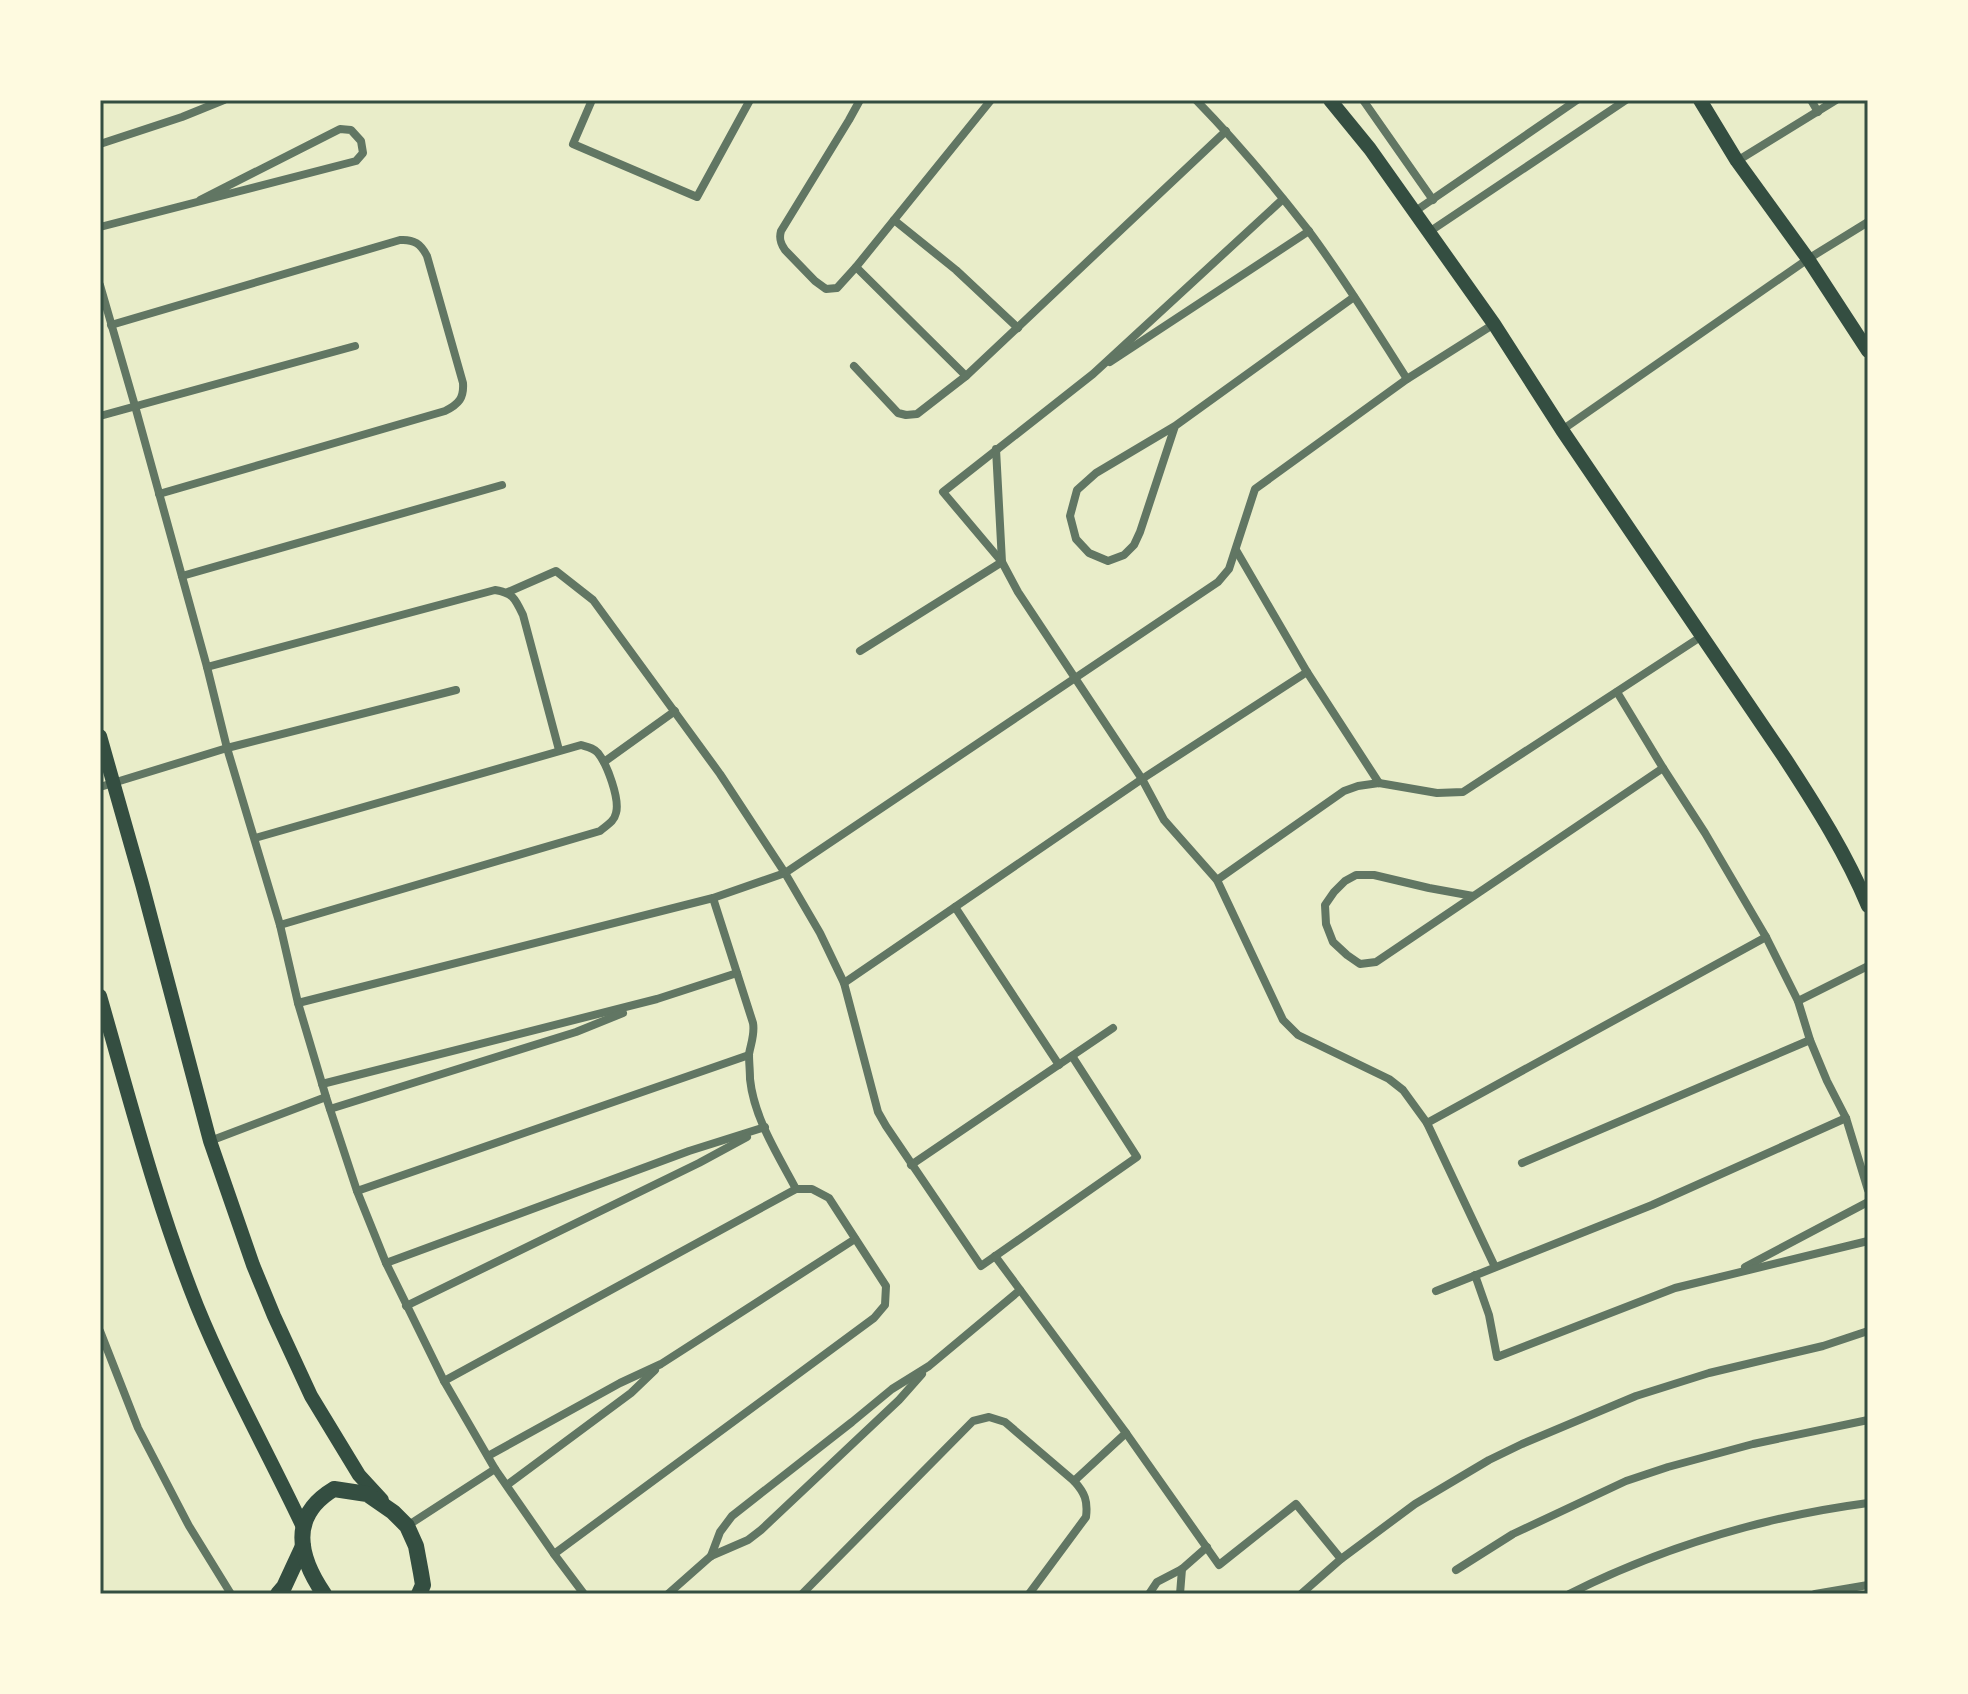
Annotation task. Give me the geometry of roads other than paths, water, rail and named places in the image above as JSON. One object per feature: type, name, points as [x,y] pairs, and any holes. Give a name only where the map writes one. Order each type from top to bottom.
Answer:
[{"type":"main road","points":[[1330,100],[1370,149],[1494,324],[1816,807],[1868,906]]},
{"type":"main road","points":[[1700,100],[1737,161],[1808,259],[1868,351]]},
{"type":"main road","points":[[100,736],[107,785],[210,1141],[253,1265],[293,1359],[325,1422],[359,1475],[407,1526],[416,1546],[422,1591]]},
{"type":"main road","points":[[100,996],[148,1162],[197,1306],[303,1527]]},
{"type":"main road","points":[[324,1594],[311,1572],[303,1546],[303,1527],[319,1498],[334,1489],[367,1494],[393,1512]]},
{"type":"main road","points":[[278,1594],[303,1546]]},
{"type":"street","points":[[100,144],[224,100]]},
{"type":"street","points":[[592,100],[573,144],[697,197],[750,100]]},
{"type":"street","points":[[860,100],[781,231],[780,241],[785,250],[826,289],[837,288],[856,267],[991,100]]},
{"type":"street","points":[[849,120],[866,100]]},
{"type":"street","points":[[1196,100],[1226,131],[1309,231],[1407,379]]},
{"type":"street","points":[[1363,100],[1433,200]]},
{"type":"street","points":[[1414,212],[1577,100]]},
{"type":"street","points":[[1429,232],[1626,100]]},
{"type":"street","points":[[1811,100],[1818,112]]},
{"type":"street","points":[[1737,161],[1836,100]]},
{"type":"street","points":[[100,227],[356,161],[363,153],[361,141],[351,130],[340,129],[200,200]]},
{"type":"street","points":[[854,366],[898,413],[917,414],[927,408],[1018,328],[1226,131]]},
{"type":"street","points":[[1283,199],[1093,374],[943,492],[1002,562],[1018,592],[1142,779],[1164,820],[1217,880],[1283,1020],[1298,1035],[1389,1079],[1403,1090],[1427,1123],[1495,1267]]},
{"type":"street","points":[[894,220],[956,270],[1018,328]]},
{"type":"street","points":[[1562,430],[1808,259],[1868,222]]},
{"type":"street","points":[[1093,374],[1309,231]]},
{"type":"street","points":[[111,325],[400,240],[417,242],[427,256],[463,383],[463,393],[454,407],[159,494]]},
{"type":"street","points":[[856,267],[966,376]]},
{"type":"street","points":[[100,285],[227,748],[280,925],[298,1003],[357,1191],[386,1263],[444,1381],[495,1469],[584,1594]]},
{"type":"street","points":[[1175,426],[1147,515],[1134,545],[1124,555],[1108,561],[1089,553],[1076,539],[1070,516],[1077,490],[1096,473],[1175,426],[1354,297]]},
{"type":"street","points":[[298,1003],[713,898],[785,873],[1218,582],[1229,569],[1255,489],[1407,379],[1494,324]]},
{"type":"street","points":[[100,416],[355,346]]},
{"type":"street","points":[[996,449],[1002,562]]},
{"type":"street","points":[[182,576],[502,485]]},
{"type":"street","points":[[1236,550],[1307,672],[1379,783]]},
{"type":"street","points":[[860,651],[1002,562]]},
{"type":"street","points":[[207,667],[495,590],[508,592],[556,571],[593,600],[720,774],[785,873],[820,933],[844,983],[878,1112],[981,1266],[1137,1157],[1072,1056]]},
{"type":"street","points":[[508,592],[523,615],[559,750]]},
{"type":"street","points":[[1217,880],[1344,791],[1379,783],[1437,793],[1463,792],[1702,636]]},
{"type":"street","points":[[844,983],[1142,779],[1307,672]]},
{"type":"street","points":[[107,785],[227,748],[456,690]]},
{"type":"street","points":[[1617,692],[1766,937],[1798,1001],[1810,1040],[1846,1118],[1868,1190]]},
{"type":"street","points":[[604,762],[675,711]]},
{"type":"street","points":[[255,838],[581,745],[596,750],[615,791],[618,809],[613,822],[600,831],[280,925]]},
{"type":"street","points":[[1473,896],[1374,875],[1356,875],[1345,881],[1325,905],[1326,924],[1333,942],[1347,955],[1360,964],[1376,962],[1663,768]]},
{"type":"street","points":[[713,898],[753,1023],[749,1055],[755,1103],[796,1189]]},
{"type":"street","points":[[955,907],[1059,1065]]},
{"type":"street","points":[[1427,1123],[1766,937]]},
{"type":"street","points":[[1798,1001],[1868,966]]},
{"type":"street","points":[[322,1084],[657,999],[737,973]]},
{"type":"street","points":[[330,1109],[576,1032],[657,999]]},
{"type":"street","points":[[911,1165],[1113,1028]]},
{"type":"street","points":[[1522,1163],[1810,1040]]},
{"type":"street","points":[[357,1191],[749,1055]]},
{"type":"street","points":[[210,1141],[326,1097]]},
{"type":"street","points":[[1436,1291],[1652,1205],[1846,1118]]},
{"type":"street","points":[[386,1263],[689,1151],[765,1127]]},
{"type":"street","points":[[406,1306],[699,1163],[765,1127]]},
{"type":"street","points":[[444,1381],[796,1189],[812,1189],[829,1198],[886,1286],[885,1305],[874,1318],[554,1554]]},
{"type":"street","points":[[1734,1273],[1868,1202]]},
{"type":"street","points":[[488,1456],[620,1383],[661,1364],[855,1239]]},
{"type":"street","points":[[1475,1275],[1489,1315],[1497,1357],[1675,1288],[1868,1241]]},
{"type":"street","points":[[995,1256],[1219,1565],[1296,1504],[1341,1559]]},
{"type":"street","points":[[711,1556],[720,1532],[732,1516],[892,1389],[929,1366],[1020,1290]]},
{"type":"street","points":[[100,1331],[138,1428],[189,1526],[231,1594]]},
{"type":"street","points":[[1301,1594],[1382,1527],[1489,1460],[1636,1396],[1709,1373],[1823,1346],[1868,1331]]},
{"type":"street","points":[[507,1485],[631,1393],[661,1364]]},
{"type":"street","points":[[668,1594],[711,1556],[748,1540],[761,1530],[899,1400],[929,1366]]},
{"type":"street","points":[[802,1594],[973,1421],[989,1417],[1005,1422],[1074,1481],[1084,1491],[1088,1505],[1086,1517],[1029,1594]]},
{"type":"street","points":[[1456,1570],[1513,1534],[1626,1481],[1753,1444],[1868,1420]]},
{"type":"street","points":[[1074,1481],[1126,1433]]},
{"type":"street","points":[[407,1526],[495,1469]]},
{"type":"street","points":[[1569,1594],[1639,1562],[1739,1527],[1828,1508],[1868,1503]]},
{"type":"street","points":[[1149,1594],[1157,1582],[1182,1569],[1207,1547]]},
{"type":"street","points":[[1180,1594],[1182,1569]]},
{"type":"street","points":[[1815,1594],[1868,1585]]}]
